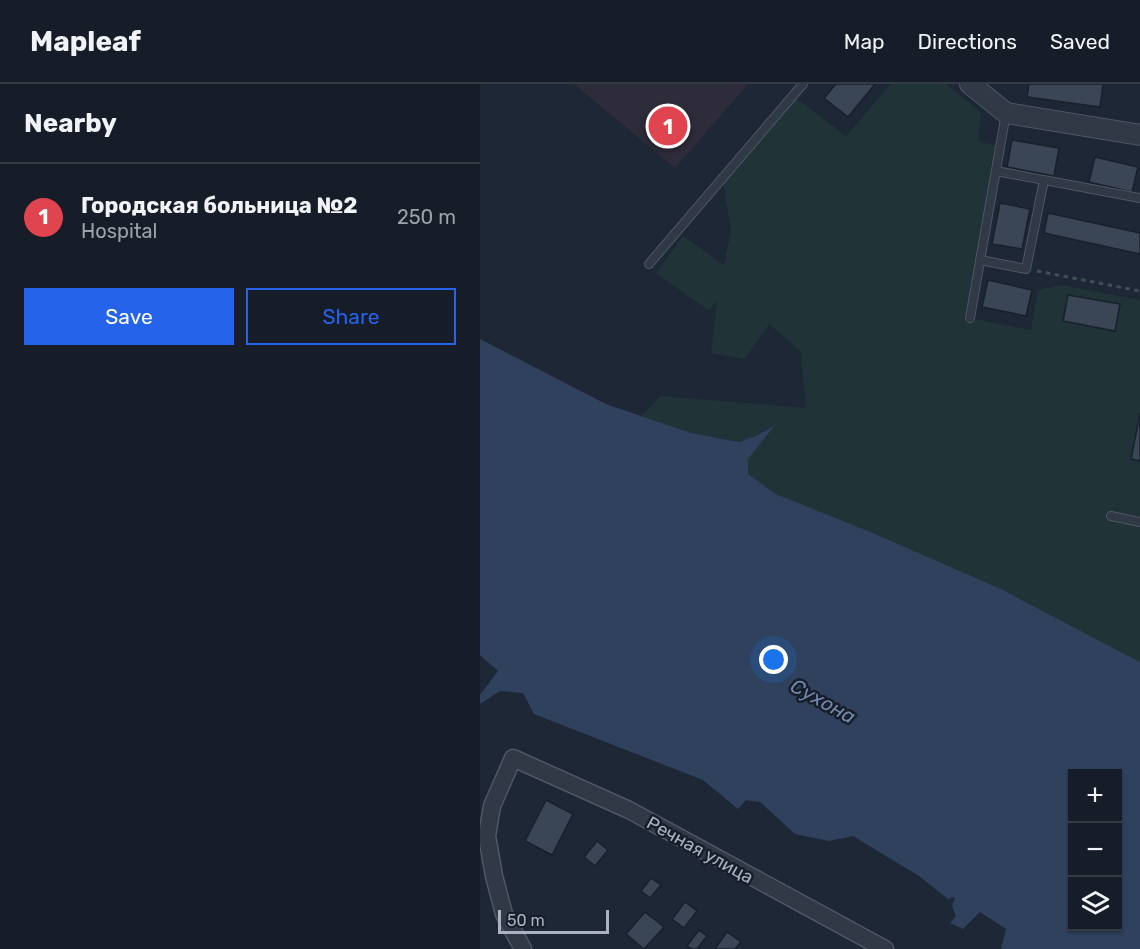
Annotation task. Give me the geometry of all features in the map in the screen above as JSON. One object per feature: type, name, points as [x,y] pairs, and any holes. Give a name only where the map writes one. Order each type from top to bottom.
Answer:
[{"type":"street","points":[[970,84],[1006,113],[1140,135]]},
{"type":"street","name":"Речная улица","points":[[523,949],[504,914],[487,836],[492,806],[513,758],[629,810],[885,949]]},
{"type":"lane","points":[[649,264],[803,84]]},
{"type":"lane","points":[[970,318],[1006,113]]},
{"type":"lane","points":[[996,171],[1140,198]]},
{"type":"lane","points":[[980,260],[1026,269],[1044,180]]},
{"type":"lane","points":[[1111,516],[1140,522]]},
{"type":"path","points":[[1026,269],[1140,291]]},
{"type":"shaded area","points":[[574,84],[748,84],[675,168]]},
{"type":"green space","points":[[891,84],[946,84],[981,112],[978,141],[1000,147],[970,318],[1031,330],[1038,290],[1062,285],[1140,300],[1140,662],[1001,589],[873,533],[775,494],[748,474],[748,458],[773,426],[739,442],[691,433],[641,416],[661,396],[806,408],[801,352],[769,324],[745,359],[711,353],[717,300],[709,311],[656,273],[683,236],[724,265],[731,231],[722,177],[793,96],[846,136]]},
{"type":"water","name":"Сухона","points":[[480,339],[606,404],[691,433],[739,442],[775,425],[748,459],[748,474],[776,494],[873,533],[1001,589],[1140,662],[1140,949],[1001,949],[1006,929],[980,912],[963,929],[950,923],[956,916],[952,906],[955,897],[948,899],[919,876],[853,836],[829,841],[795,834],[760,802],[746,800],[738,809],[703,780],[534,714],[523,693],[500,691],[480,704],[480,695],[498,671],[480,655]]},
{"type":"building","points":[[836,84],[875,84],[848,117],[824,98]]},
{"type":"building","points":[[1029,84],[1103,84],[1100,107],[1027,97]]},
{"type":"building","points":[[1012,140],[1059,148],[1054,176],[1007,167]]},
{"type":"building","points":[[1095,157],[1138,167],[1132,192],[1089,182]]},
{"type":"building","points":[[1000,203],[1030,209],[1022,249],[992,244]]},
{"type":"building","points":[[1048,213],[1140,233],[1140,254],[1044,233]]},
{"type":"building","points":[[988,280],[1032,290],[1026,316],[982,307]]},
{"type":"building","points":[[1068,295],[1120,304],[1115,331],[1063,321]]},
{"type":"building","points":[[1140,413],[1140,461],[1131,459]]},
{"type":"building","points":[[546,800],[573,814],[552,855],[525,841]]},
{"type":"building","points":[[597,841],[608,850],[595,866],[584,857]]},
{"type":"building","points":[[651,878],[661,885],[650,898],[641,891]]},
{"type":"building","points":[[685,902],[697,911],[684,928],[672,919]]},
{"type":"building","points":[[645,912],[664,927],[644,949],[626,934]]},
{"type":"building","points":[[699,930],[707,936],[697,949],[692,949],[687,946]]},
{"type":"building","points":[[727,932],[741,942],[735,949],[715,949]]},
{"type":"place","name":"Городская больница №2","points":[[668,126]]}]
